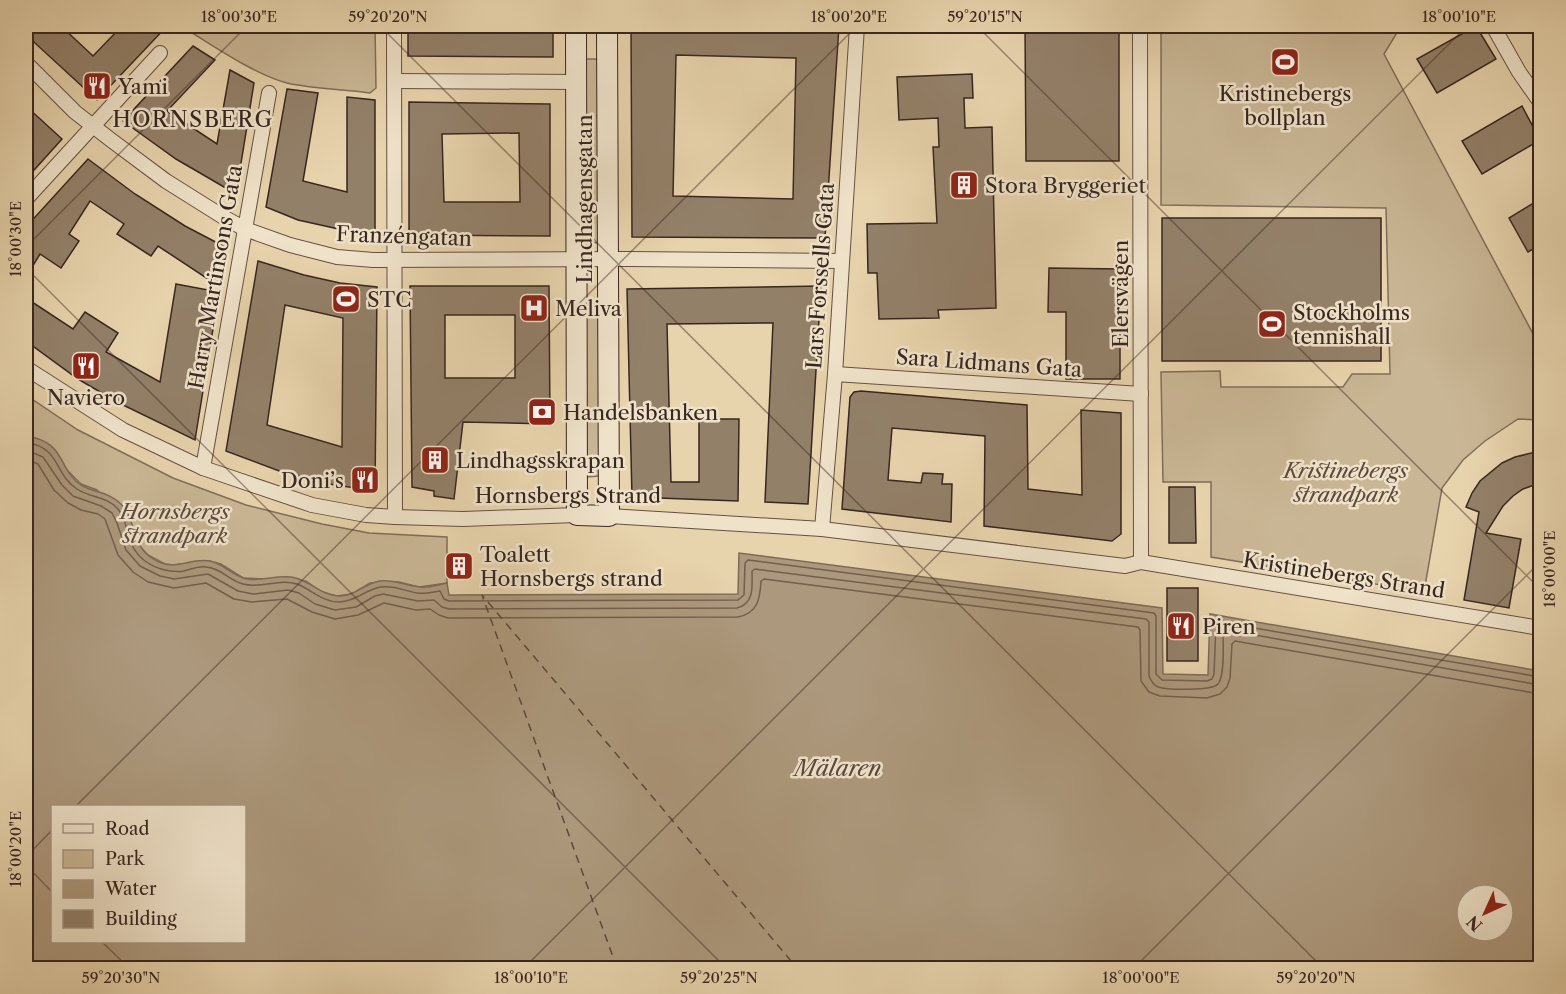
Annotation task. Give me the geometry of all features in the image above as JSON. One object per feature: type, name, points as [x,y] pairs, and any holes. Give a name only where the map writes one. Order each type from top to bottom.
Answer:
[{"type":"street","points":[[394,26],[395,517]]},
{"type":"street","name":"Lindhagensgatan","points":[[576,26],[575,260],[578,515]]},
{"type":"street","name":"Lindhagensgatan","points":[[607,26],[609,516]]},
{"type":"street","name":"Lars Forssells Gata","points":[[822,529],[835,374],[857,26]]},
{"type":"street","name":"Elersvägen","points":[[1140,26],[1141,562]]},
{"type":"street","points":[[1493,26],[1519,72],[1540,102]]},
{"type":"street","points":[[26,199],[160,53]]},
{"type":"street","name":"Franzéngatan","points":[[26,63],[93,126],[166,181],[245,229],[290,245],[337,257],[394,260],[842,261]]},
{"type":"street","points":[[395,81],[576,82]]},
{"type":"street","name":"Harry Martinsons Gata","points":[[203,468],[269,93]]},
{"type":"street","name":"Hornsbergs Strand","points":[[26,368],[123,430],[203,468],[312,505],[366,515],[462,519],[609,516],[822,529],[1125,566],[1141,562]]},
{"type":"street","name":"Sara Lidmans Gata","points":[[835,374],[1141,394]]},
{"type":"street","name":"Kristinebergs Strand","points":[[1141,562],[1540,628]]},
{"type":"green space","points":[[181,26],[375,26],[376,88],[370,93],[307,87],[274,79],[246,66]]},
{"type":"green space","name":"Kristinebergs strandpark","points":[[1161,26],[1401,26],[1384,54],[1540,347],[1540,420],[1518,419],[1485,441],[1463,460],[1442,488],[1424,592],[1211,557],[1211,482],[1163,482],[1161,372],[1220,371],[1221,387],[1343,387],[1352,374],[1390,374],[1386,208],[1161,205]]},
{"type":"green space","points":[[584,59],[600,59],[599,241],[597,243],[586,241]]},
{"type":"green space","points":[[601,300],[600,476],[585,477],[585,301]]},
{"type":"green space","name":"Hornsbergs strandpark","points":[[26,395],[78,430],[173,478],[246,505],[369,533],[447,537],[447,583],[419,587],[399,582],[370,583],[352,594],[336,596],[320,591],[306,581],[243,578],[221,564],[210,561],[165,564],[148,555],[136,542],[133,534],[97,490],[81,484],[26,436]]},
{"type":"water","name":"Mälaren","points":[[26,436],[49,444],[73,479],[81,485],[107,495],[122,505],[130,517],[139,544],[149,556],[158,562],[173,565],[202,560],[210,561],[247,579],[290,577],[338,596],[344,596],[375,582],[385,581],[423,587],[447,583],[449,595],[738,594],[739,553],[1162,608],[1163,674],[1208,675],[1210,614],[1540,671],[1540,968],[26,968]]},
{"type":"building","points":[[26,26],[61,26],[93,56],[122,26],[167,26],[97,100],[35,43],[26,32]]},
{"type":"building","points":[[408,26],[553,26],[553,57],[408,56]]},
{"type":"building","points":[[631,26],[839,26],[825,238],[632,237]],"holes":[[[676,55],[796,58],[793,199],[673,196]]]},
{"type":"building","points":[[1025,26],[1119,26],[1119,161],[1026,161]]},
{"type":"building","points":[[1476,26],[1496,59],[1437,93],[1417,59]]},
{"type":"building","points":[[193,46],[215,60],[167,111],[217,144],[230,70],[254,83],[236,194],[176,159],[123,121]]},
{"type":"building","name":"Stora Bryggeriet","points":[[972,74],[973,98],[964,98],[965,128],[992,127],[996,308],[938,310],[939,318],[879,319],[877,273],[868,273],[867,224],[937,223],[933,147],[939,147],[938,118],[899,120],[897,77]]},
{"type":"building","points":[[287,89],[318,93],[303,181],[347,192],[347,97],[375,100],[375,233],[343,230],[298,220],[266,207]]},
{"type":"building","points":[[409,102],[550,104],[550,236],[409,235]],"holes":[[[519,133],[520,202],[444,202],[442,134]]]},
{"type":"building","points":[[26,106],[62,139],[26,179]]},
{"type":"building","points":[[1522,106],[1540,140],[1482,174],[1462,141]]},
{"type":"building","points":[[88,159],[135,194],[185,226],[227,248],[220,287],[158,246],[151,256],[117,234],[124,224],[90,201],[69,234],[79,241],[61,268],[40,254],[26,277],[26,227]]},
{"type":"building","points":[[1540,199],[1540,245],[1528,252],[1509,218]]},
{"type":"building","name":"Stockholms tennishall","points":[[1162,218],[1381,218],[1381,361],[1162,361]]},
{"type":"building","points":[[258,261],[340,283],[377,287],[375,491],[329,484],[282,472],[226,451]],"holes":[[[285,305],[343,318],[342,447],[267,425]]]},
{"type":"building","points":[[1049,268],[1120,269],[1120,379],[1066,379],[1066,312],[1048,312]]},
{"type":"building","points":[[176,284],[219,292],[195,440],[119,403],[78,379],[26,341],[26,298],[73,329],[85,312],[118,333],[106,352],[160,382]]},
{"type":"building","points":[[410,286],[549,286],[550,424],[463,422],[454,499],[434,496],[434,491],[412,487]],"holes":[[[445,315],[515,315],[515,378],[445,378]]]},
{"type":"building","points":[[821,286],[808,504],[765,502],[773,323],[667,324],[671,482],[699,482],[699,419],[739,419],[738,501],[632,497],[627,289]]},
{"type":"building","points":[[854,392],[1027,405],[1028,489],[1082,495],[1081,410],[1121,413],[1121,534],[1112,541],[984,526],[985,436],[892,428],[888,480],[921,483],[923,473],[943,474],[942,484],[952,484],[951,522],[842,509],[850,397]]},
{"type":"building","points":[[1540,451],[1540,483],[1523,489],[1513,496],[1503,506],[1486,533],[1521,539],[1509,608],[1464,600],[1479,512],[1466,507],[1472,493],[1480,481],[1502,463],[1515,457]]},
{"type":"building","points":[[1169,487],[1195,487],[1196,543],[1169,543]]},
{"type":"building","points":[[1167,588],[1198,588],[1198,661],[1167,661]]},
{"type":"ferry route","points":[[617,968],[482,595],[797,968]]},
{"type":"place","name":"Kristinebergs bollplan","points":[[1285,62]]},
{"type":"place","name":"Yami","points":[[97,86]]},
{"type":"place","name":"Stora Bryggeriet","points":[[964,185]]},
{"type":"place","name":"STC","points":[[346,299]]},
{"type":"place","name":"Meliva","points":[[534,308]]},
{"type":"place","name":"Stockholms tennishall","points":[[1272,324]]},
{"type":"place","name":"Naviero","points":[[86,366]]},
{"type":"place","name":"Handelsbanken","points":[[542,412]]},
{"type":"place","name":"Lindhagsskrapan","points":[[435,460]]},
{"type":"place","name":"Doni’s","points":[[365,480]]},
{"type":"place","name":"Toalett Hornsbergs strand","points":[[459,566]]},
{"type":"place","name":"Piren","points":[[1181,626]]},
{"type":"district","name":"HORNSBERG","points":[[193,119]]}]
